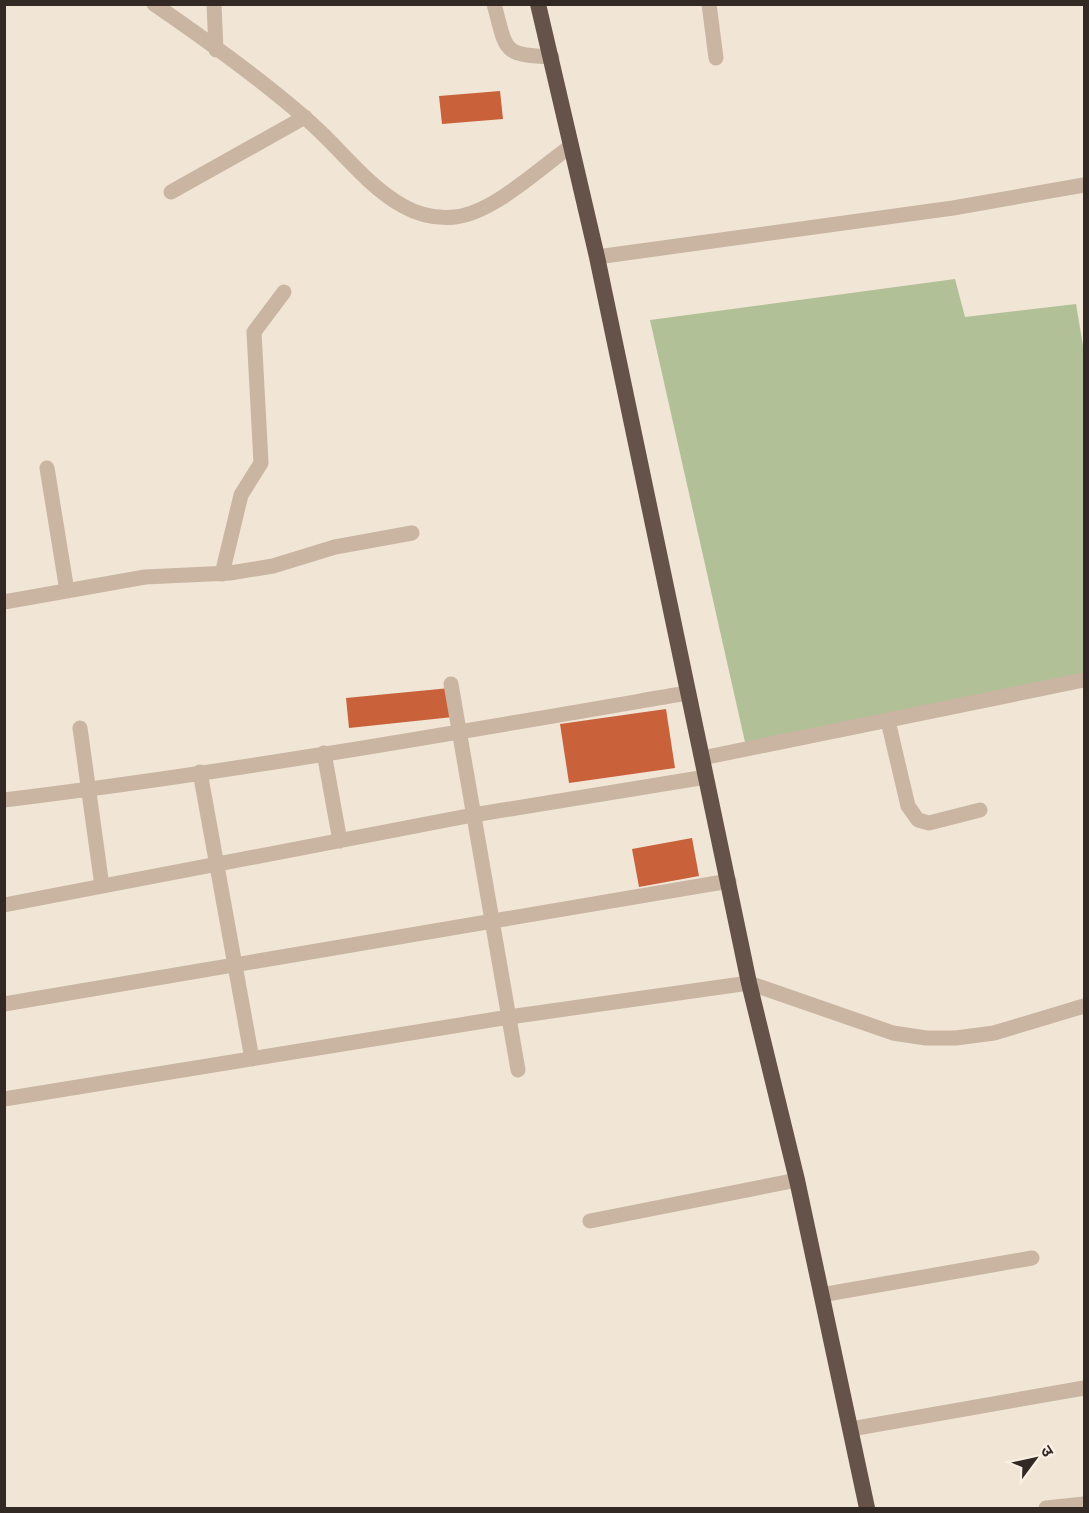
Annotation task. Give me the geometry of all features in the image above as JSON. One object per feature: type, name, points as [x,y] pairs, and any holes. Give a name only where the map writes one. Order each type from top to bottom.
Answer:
[{"type":"highway","points":[[538,4],[597,257],[749,983],[797,1180],[867,1509]]},
{"type":"street","points":[[214,4],[216,50]]},
{"type":"street","points":[[494,4],[505,43],[512,51],[524,56],[552,57]]},
{"type":"street","points":[[709,4],[716,58]]},
{"type":"street","points":[[161,7],[305,117],[378,188],[403,206],[430,218],[455,217],[472,213],[492,203],[571,146]]},
{"type":"street","points":[[171,192],[269,140],[305,117]]},
{"type":"street","points":[[597,257],[953,208],[1084,185]]},
{"type":"street","points":[[222,574],[241,495],[261,463],[254,332],[284,292]]},
{"type":"street","points":[[47,468],[67,591]]},
{"type":"street","points":[[4,602],[144,577],[222,574],[273,566],[335,548],[412,533]]},
{"type":"street","points":[[702,758],[1084,680]]},
{"type":"street","points":[[451,684],[490,921],[518,1070]]},
{"type":"street","points":[[4,800],[89,790],[458,732],[687,693]]},
{"type":"street","points":[[888,721],[908,806],[918,820],[929,823],[980,810]]},
{"type":"street","points":[[80,728],[102,886]]},
{"type":"street","points":[[324,753],[340,841]]},
{"type":"street","points":[[200,772],[252,1059]]},
{"type":"street","points":[[4,905],[473,815],[706,777]]},
{"type":"street","points":[[4,1004],[729,881]]},
{"type":"street","points":[[4,1099],[509,1017],[749,983],[893,1033],[926,1038],[956,1038],[994,1033],[1084,1006]]},
{"type":"street","points":[[590,1221],[797,1180]]},
{"type":"street","points":[[821,1295],[1032,1258]]},
{"type":"street","points":[[851,1429],[1084,1388]]},
{"type":"street","points":[[1046,1509],[1084,1504]]},
{"type":"green space","points":[[955,279],[965,317],[1076,304],[1084,352],[1084,673],[747,751],[650,320]]},
{"type":"building","points":[[500,91],[503,119],[442,124],[439,96]]},
{"type":"building","points":[[450,688],[453,717],[349,728],[346,698]]},
{"type":"building","points":[[666,709],[675,768],[569,783],[560,724]]},
{"type":"building","points":[[692,838],[699,876],[639,887],[632,849]]}]
